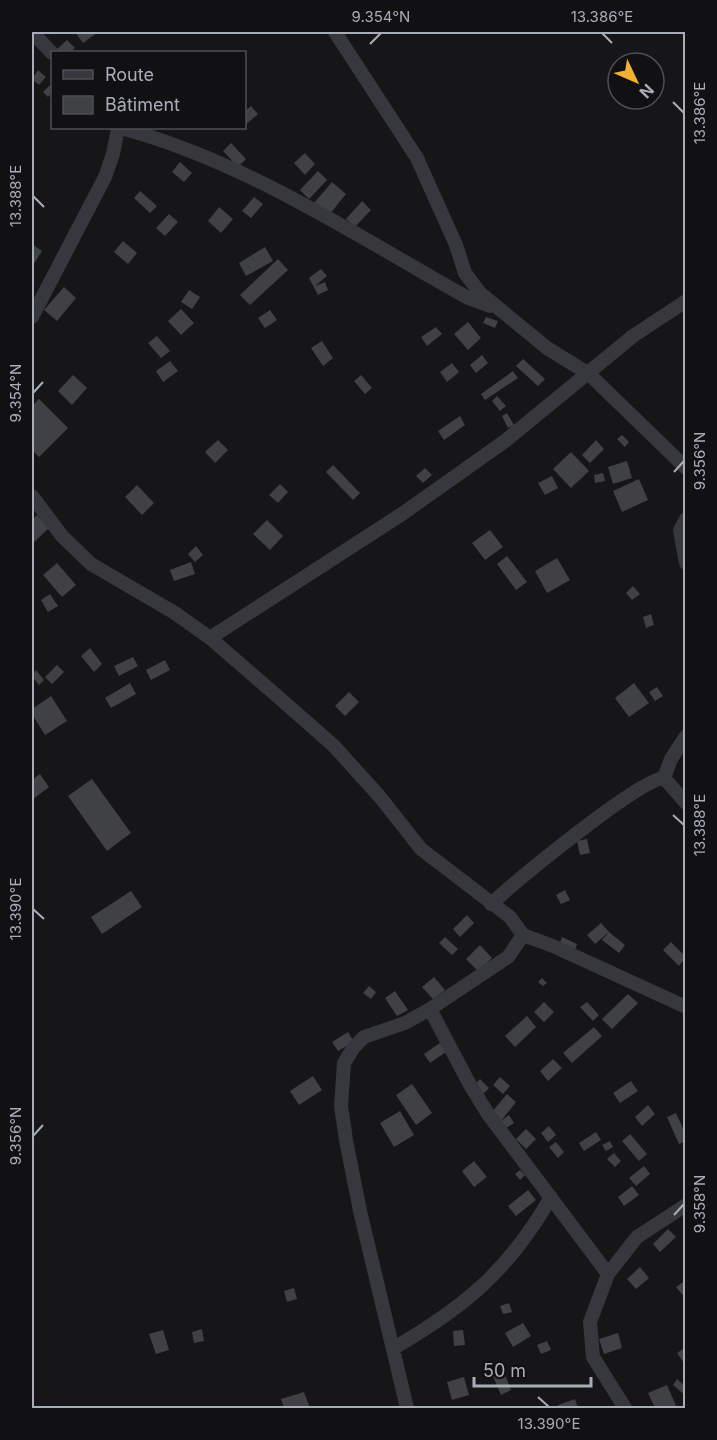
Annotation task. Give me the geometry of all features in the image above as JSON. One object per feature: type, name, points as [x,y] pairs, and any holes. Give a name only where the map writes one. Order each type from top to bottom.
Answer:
[{"type":"street","points":[[32,32],[51,52]]},
{"type":"street","points":[[335,32],[429,180],[465,273],[480,293],[547,348],[589,374],[686,468]]},
{"type":"street","points":[[32,317],[105,177],[119,129]]},
{"type":"street","points":[[123,129],[154,136],[252,179],[468,298],[501,311]]},
{"type":"street","points":[[210,638],[402,514],[505,441],[633,336],[686,301]]},
{"type":"street","points":[[32,496],[62,536],[91,564],[175,613],[210,638],[334,746],[380,797],[421,849],[510,917],[523,935],[553,946],[645,990],[686,1006]]},
{"type":"street","points":[[686,519],[680,530],[686,563]]},
{"type":"street","points":[[664,778],[671,759],[686,736]]},
{"type":"street","points":[[491,904],[537,863],[657,779],[664,778]]},
{"type":"street","points":[[664,778],[686,803]]},
{"type":"street","points":[[407,1408],[360,1211],[346,1140],[341,1106],[344,1063],[354,1047],[364,1037],[405,1023],[430,1009],[508,957],[523,935]]},
{"type":"street","points":[[430,1009],[483,1106],[608,1274]]},
{"type":"street","points":[[394,1348],[437,1322],[479,1291],[515,1251],[551,1197]]},
{"type":"street","points":[[625,1408],[593,1357],[590,1322],[608,1274],[637,1237],[686,1204]]},
{"type":"building","points":[[75,32],[98,32],[83,43]]},
{"type":"building","points":[[67,40],[75,48],[71,51],[56,50]]},
{"type":"building","points":[[38,70],[46,77],[39,85],[32,79]]},
{"type":"building","points":[[50,85],[51,94],[48,97],[43,92]]},
{"type":"building","points":[[251,106],[258,114],[246,124],[246,110]]},
{"type":"building","points":[[231,143],[246,159],[238,167],[223,151]]},
{"type":"building","points":[[305,153],[315,164],[305,175],[294,163]]},
{"type":"building","points":[[180,162],[192,173],[184,182],[172,172]]},
{"type":"building","points":[[318,171],[327,180],[309,199],[300,190]]},
{"type":"building","points":[[332,182],[346,194],[329,215],[314,203]]},
{"type":"building","points":[[140,191],[157,206],[150,213],[134,198]]},
{"type":"building","points":[[254,197],[263,204],[251,218],[242,211]]},
{"type":"building","points":[[362,201],[371,210],[355,227],[346,219]]},
{"type":"building","points":[[219,207],[233,219],[221,233],[208,221]]},
{"type":"building","points":[[169,214],[178,222],[165,236],[156,228]]},
{"type":"building","points":[[123,241],[137,253],[128,264],[114,252]]},
{"type":"building","points":[[32,244],[42,251],[32,267]]},
{"type":"building","points":[[265,247],[273,261],[246,276],[239,263]]},
{"type":"building","points":[[278,259],[288,270],[250,305],[240,295]]},
{"type":"building","points":[[321,269],[327,276],[315,286],[325,282],[328,290],[318,295],[309,278]]},
{"type":"building","points":[[64,287],[76,298],[57,321],[44,310]]},
{"type":"building","points":[[189,290],[200,297],[192,309],[181,302]]},
{"type":"building","points":[[181,309],[194,323],[181,335],[168,321]]},
{"type":"building","points":[[270,310],[277,320],[265,328],[258,318]]},
{"type":"building","points":[[486,317],[498,321],[495,328],[483,323]]},
{"type":"building","points":[[468,322],[481,338],[468,350],[454,334]]},
{"type":"building","points":[[436,327],[442,334],[427,346],[421,337]]},
{"type":"building","points":[[157,336],[170,351],[161,358],[148,343]]},
{"type":"building","points":[[322,341],[333,358],[323,366],[311,348]]},
{"type":"building","points":[[482,355],[488,363],[476,373],[470,365]]},
{"type":"building","points":[[523,359],[545,379],[538,386],[516,366]]},
{"type":"building","points":[[170,361],[178,371],[163,382],[156,371]]},
{"type":"building","points":[[452,363],[459,372],[447,382],[440,372]]},
{"type":"building","points":[[513,371],[518,378],[485,400],[481,394]]},
{"type":"building","points":[[73,375],[87,388],[72,405],[58,391]]},
{"type":"building","points":[[361,375],[372,388],[365,394],[354,381]]},
{"type":"building","points":[[497,396],[506,406],[500,411],[492,401]]},
{"type":"building","points":[[39,399],[68,428],[39,457],[32,450],[32,406]]},
{"type":"building","points":[[507,413],[514,425],[508,428],[502,416]]},
{"type":"building","points":[[460,416],[465,425],[444,440],[438,431]]},
{"type":"building","points":[[622,435],[629,442],[625,447],[617,439]]},
{"type":"building","points":[[218,440],[228,450],[215,463],[205,452]]},
{"type":"building","points":[[596,440],[604,449],[590,463],[582,455]]},
{"type":"building","points":[[571,452],[589,471],[571,488],[553,469]]},
{"type":"building","points":[[627,461],[632,478],[613,484],[608,467]]},
{"type":"building","points":[[333,465],[360,493],[353,500],[326,472]]},
{"type":"building","points":[[425,468],[432,475],[423,483],[416,476]]},
{"type":"building","points":[[603,473],[605,481],[595,483],[594,475]]},
{"type":"building","points":[[552,476],[558,488],[545,495],[538,483]]},
{"type":"building","points":[[639,479],[648,500],[622,512],[613,491]]},
{"type":"building","points":[[280,484],[288,492],[278,503],[269,495]]},
{"type":"building","points":[[137,485],[154,503],[142,515],[125,497]]},
{"type":"building","points":[[37,515],[49,528],[32,544],[32,520]]},
{"type":"building","points":[[267,520],[283,536],[270,550],[253,534]]},
{"type":"building","points":[[490,530],[503,547],[485,560],[472,543]]},
{"type":"building","points":[[196,546],[203,555],[195,562],[188,554]]},
{"type":"building","points":[[507,556],[527,582],[516,590],[497,564]]},
{"type":"building","points":[[557,558],[570,580],[547,593],[535,571]]},
{"type":"building","points":[[191,562],[195,574],[174,581],[170,570]]},
{"type":"building","points":[[57,563],[76,585],[62,597],[43,575]]},
{"type":"building","points":[[633,586],[640,594],[632,600],[626,593]]},
{"type":"building","points":[[50,594],[58,606],[48,612],[41,600]]},
{"type":"building","points":[[651,614],[654,625],[646,628],[643,617]]},
{"type":"building","points":[[90,648],[102,664],[94,672],[81,656]]},
{"type":"building","points":[[133,657],[138,666],[119,676],[114,666]]},
{"type":"building","points":[[165,660],[170,670],[151,680],[146,670]]},
{"type":"building","points":[[57,665],[64,672],[52,684],[45,677]]},
{"type":"building","points":[[36,670],[44,680],[39,685],[32,676]]},
{"type":"building","points":[[130,683],[136,694],[111,708],[105,698]]},
{"type":"building","points":[[634,683],[649,703],[629,717],[615,698]]},
{"type":"building","points":[[657,687],[663,696],[655,701],[649,692]]},
{"type":"building","points":[[349,692],[359,702],[345,716],[335,706]]},
{"type":"building","points":[[51,696],[67,721],[45,735],[32,714],[32,709]]},
{"type":"building","points":[[40,774],[49,787],[32,800],[32,780]]},
{"type":"building","points":[[92,779],[131,833],[107,851],[68,796]]},
{"type":"building","points":[[587,839],[590,853],[580,855],[577,841]]},
{"type":"building","points":[[565,890],[570,900],[561,904],[556,895]]},
{"type":"building","points":[[131,891],[142,907],[102,934],[91,917]]},
{"type":"building","points":[[467,915],[474,923],[460,937],[453,929]]},
{"type":"building","points":[[601,923],[609,932],[595,944],[587,935]]},
{"type":"building","points":[[609,932],[625,945],[619,953],[602,940]]},
{"type":"building","points":[[445,937],[458,949],[452,955],[439,943]]},
{"type":"building","points":[[562,937],[577,944],[574,952],[559,945]]},
{"type":"building","points":[[671,942],[686,957],[679,966],[663,950]]},
{"type":"building","points":[[480,945],[492,958],[478,971],[466,959]]},
{"type":"building","points":[[434,977],[445,990],[433,999],[422,987]]},
{"type":"building","points":[[542,978],[547,983],[543,986],[538,982]]},
{"type":"building","points":[[369,986],[376,992],[371,999],[363,993]]},
{"type":"building","points":[[395,991],[408,1010],[397,1016],[385,998]]},
{"type":"building","points":[[628,994],[638,1003],[612,1029],[602,1019]]},
{"type":"building","points":[[544,1002],[554,1012],[544,1022],[534,1012]]},
{"type":"building","points":[[587,1002],[599,1015],[593,1021],[580,1007]]},
{"type":"building","points":[[527,1016],[536,1027],[515,1047],[505,1036]]},
{"type":"building","points":[[594,1027],[602,1036],[572,1063],[563,1053]]},
{"type":"building","points":[[348,1032],[354,1042],[338,1051],[332,1042]]},
{"type":"building","points":[[440,1043],[446,1052],[430,1063],[424,1054]]},
{"type":"building","points":[[553,1059],[562,1068],[548,1081],[540,1071]]},
{"type":"building","points":[[313,1076],[322,1090],[299,1105],[290,1091]]},
{"type":"building","points":[[500,1077],[510,1086],[503,1094],[493,1085]]},
{"type":"building","points":[[480,1079],[489,1088],[483,1094],[474,1085]]},
{"type":"building","points":[[631,1081],[638,1091],[620,1103],[613,1093]]},
{"type":"building","points":[[412,1084],[432,1113],[416,1125],[396,1095]]},
{"type":"building","points":[[507,1094],[516,1102],[501,1121],[491,1113]]},
{"type":"building","points":[[648,1105],[655,1114],[642,1126],[635,1117]]},
{"type":"building","points":[[400,1111],[414,1135],[394,1147],[380,1123]]},
{"type":"building","points":[[676,1113],[686,1135],[686,1141],[679,1144],[667,1117]]},
{"type":"building","points":[[509,1115],[514,1123],[506,1128],[501,1121]]},
{"type":"building","points":[[549,1126],[556,1135],[548,1142],[541,1133]]},
{"type":"building","points":[[526,1129],[536,1139],[526,1149],[516,1139]]},
{"type":"building","points":[[596,1132],[601,1140],[584,1151],[579,1143]]},
{"type":"building","points":[[630,1134],[647,1154],[639,1161],[622,1141]]},
{"type":"building","points":[[610,1141],[613,1147],[606,1151],[602,1145]]},
{"type":"building","points":[[556,1142],[564,1152],[558,1158],[549,1147]]},
{"type":"building","points":[[614,1153],[621,1161],[615,1167],[607,1159]]},
{"type":"building","points":[[474,1161],[487,1177],[474,1187],[462,1171]]},
{"type":"building","points":[[644,1166],[650,1174],[636,1186],[629,1178]]},
{"type":"building","points":[[520,1170],[525,1175],[520,1180],[515,1174]]},
{"type":"building","points":[[632,1186],[639,1195],[624,1206],[618,1197]]},
{"type":"building","points":[[528,1190],[536,1200],[516,1216],[508,1206]]},
{"type":"building","points":[[668,1229],[676,1237],[660,1252],[653,1244]]},
{"type":"building","points":[[640,1267],[649,1278],[636,1289],[627,1279]]},
{"type":"building","points":[[686,1280],[686,1299],[676,1287]]},
{"type":"building","points":[[294,1288],[297,1299],[287,1302],[284,1291]]},
{"type":"building","points":[[509,1303],[512,1312],[503,1314],[500,1306]]},
{"type":"building","points":[[523,1323],[531,1336],[513,1347],[505,1333]]},
{"type":"building","points":[[202,1329],[204,1341],[194,1343],[192,1332]]},
{"type":"building","points":[[163,1330],[169,1350],[156,1354],[149,1334]]},
{"type":"building","points":[[463,1330],[465,1345],[454,1346],[453,1331]]},
{"type":"building","points":[[618,1333],[622,1348],[604,1354],[599,1339]]},
{"type":"building","points":[[547,1341],[551,1350],[541,1354],[537,1345]]},
{"type":"building","points":[[683,1349],[686,1353],[686,1366],[677,1353]]},
{"type":"building","points":[[504,1372],[511,1390],[501,1395],[493,1376]]},
{"type":"building","points":[[464,1377],[469,1395],[452,1400],[447,1382]]},
{"type":"building","points":[[677,1379],[686,1387],[686,1396],[673,1385]]},
{"type":"building","points":[[667,1385],[677,1408],[655,1408],[648,1393]]},
{"type":"building","points":[[304,1392],[310,1408],[284,1408],[281,1399]]},
{"type":"building","points":[[575,1399],[578,1408],[559,1408],[558,1405]]}]
